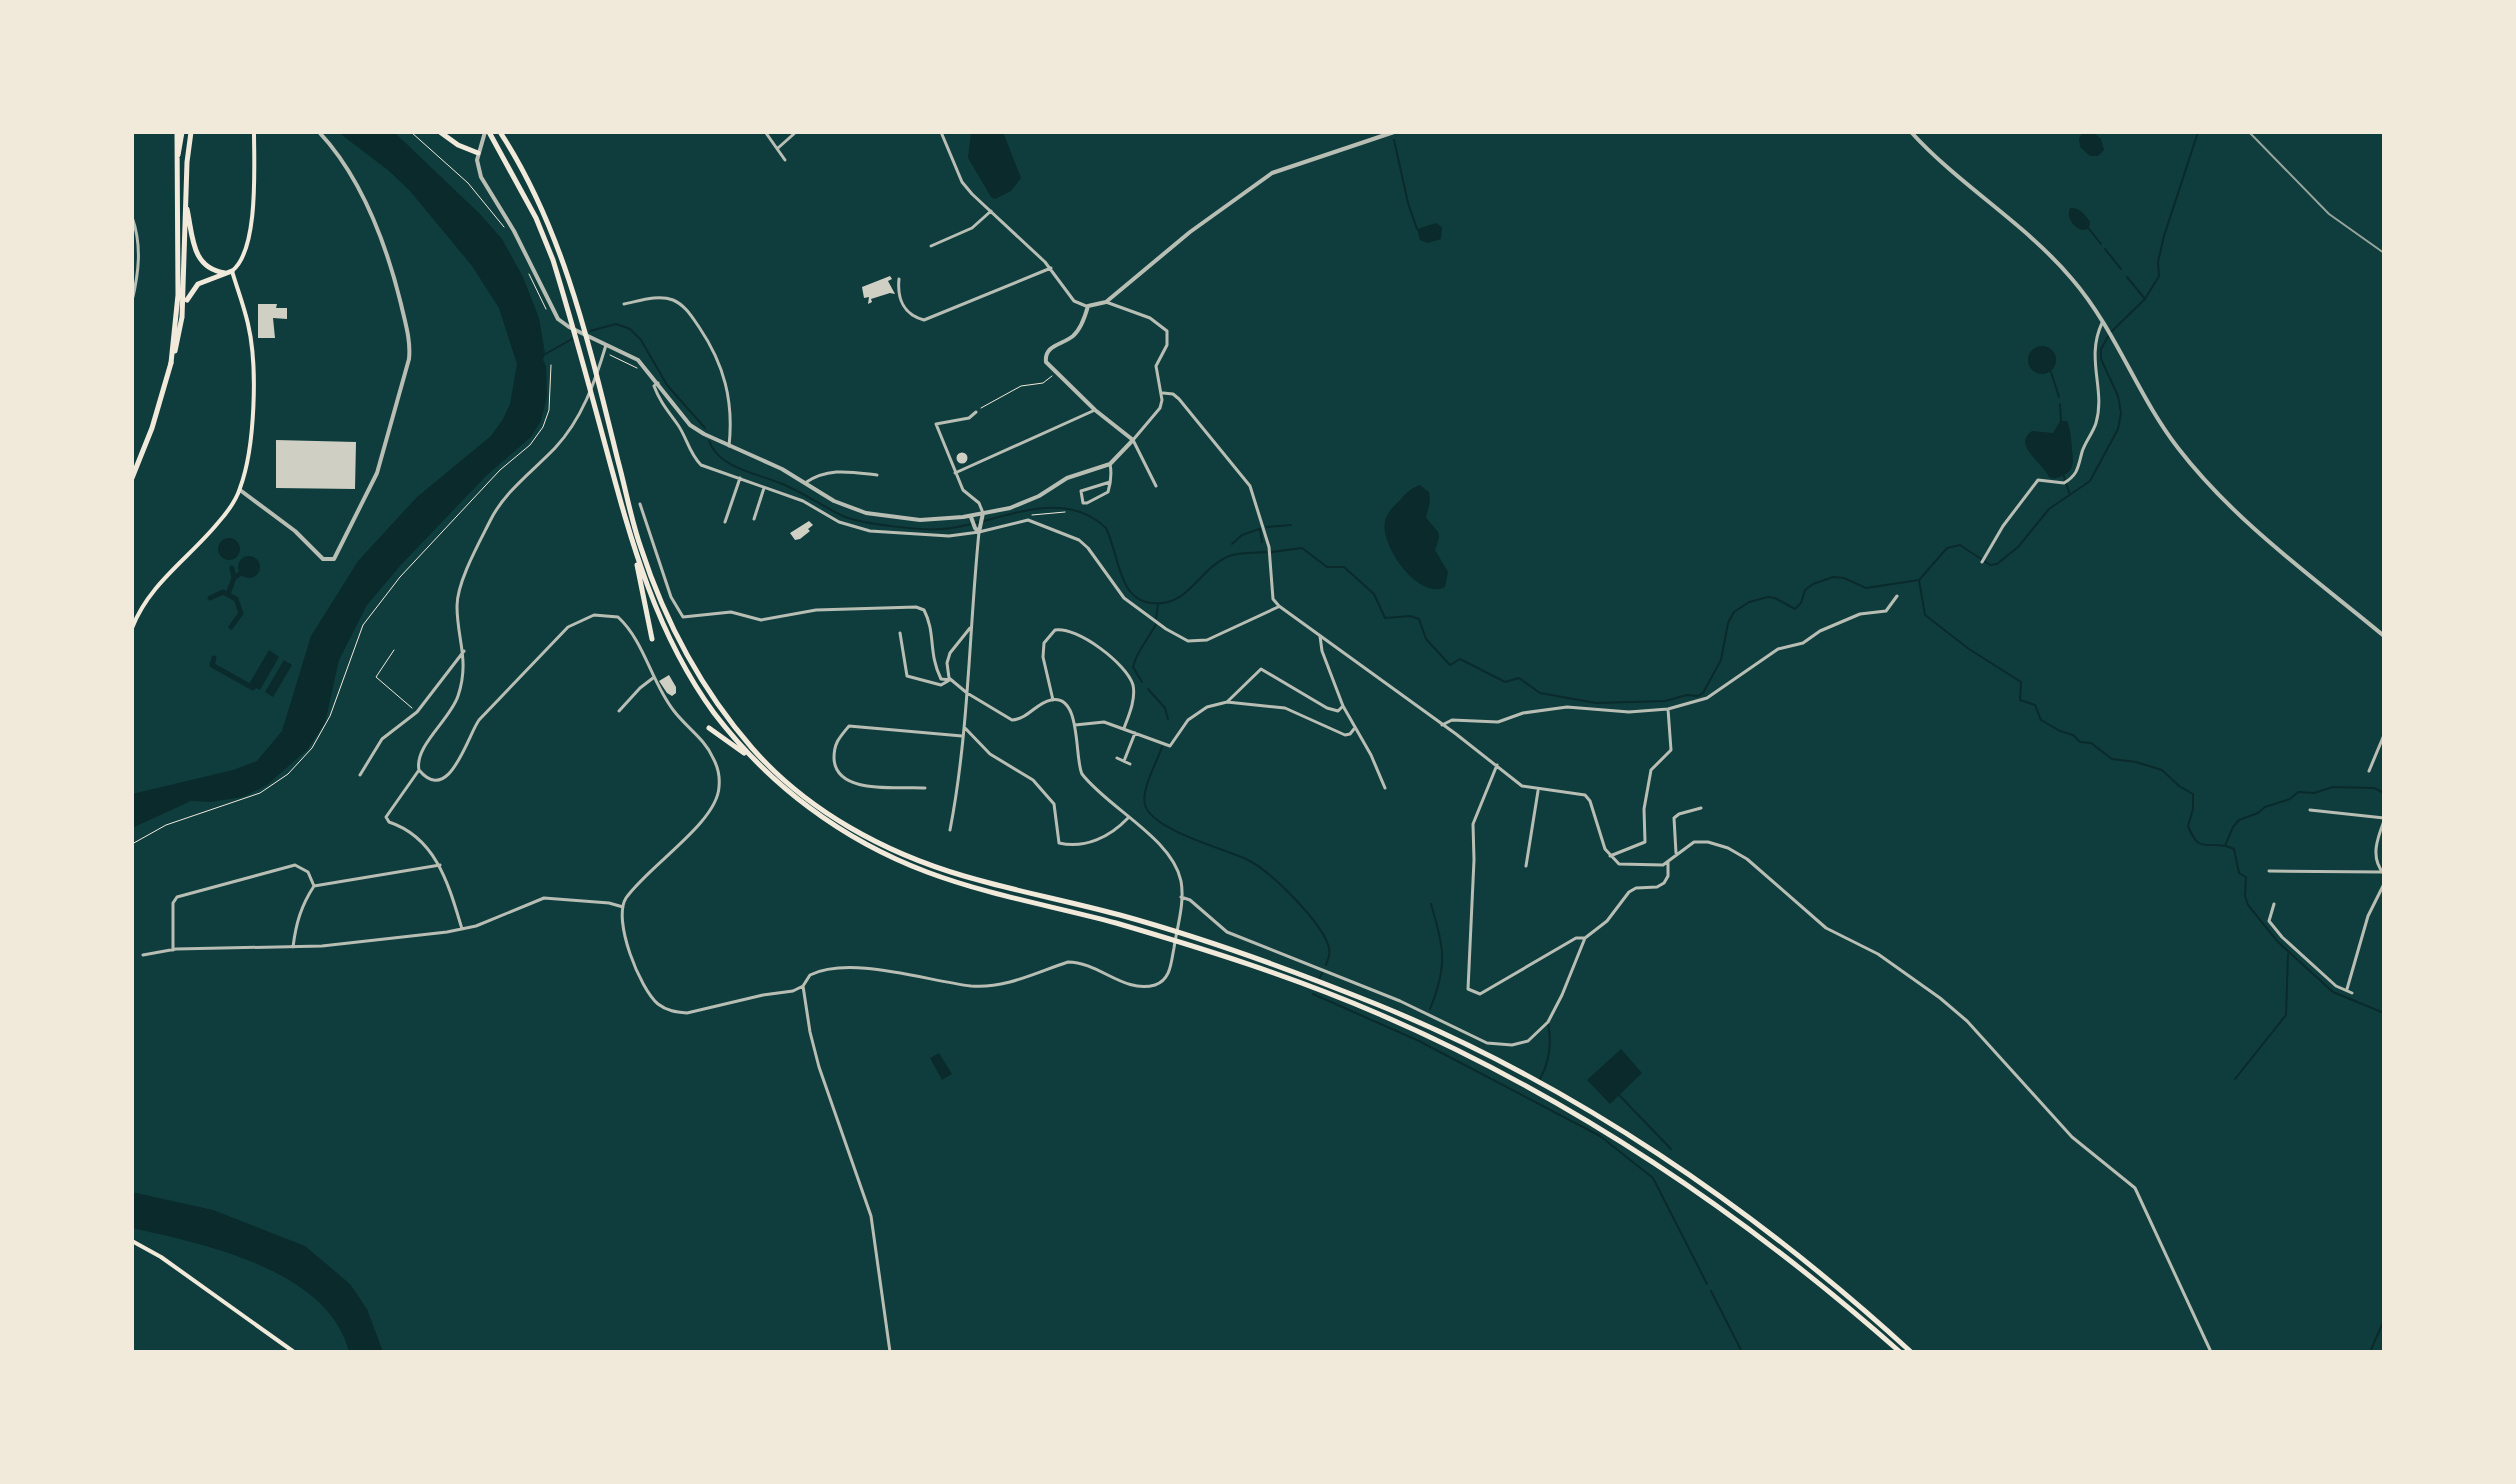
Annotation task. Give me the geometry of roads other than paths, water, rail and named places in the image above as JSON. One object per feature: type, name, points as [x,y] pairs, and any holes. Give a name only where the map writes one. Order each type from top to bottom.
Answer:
[{"type":"main road","points":[[171,363],[178,295],[176,184],[179,132]]},
{"type":"main road","points":[[182,318],[185,202],[191,132]]},
{"type":"main road","points":[[132,478],[156,417],[187,298],[205,281],[229,272],[242,260],[250,227],[254,132]]},
{"type":"main road","points":[[440,132],[458,145],[478,153]]},
{"type":"main road","points":[[487,132],[506,158],[536,218],[566,303],[633,548],[652,639]]},
{"type":"main road","points":[[500,132],[545,215],[574,300],[640,546],[662,604],[685,653],[714,699],[755,751],[803,796],[866,838],[930,865],[1120,915],[1237,951],[1378,1005],[1481,1054],[1588,1112],[1692,1177],[1820,1272],[1911,1352]]},
{"type":"main road","points":[[185,202],[199,256],[213,271],[229,272]]},
{"type":"main road","points":[[132,628],[148,596],[218,523],[240,490],[250,448],[252,351],[248,323],[229,272]]},
{"type":"main road","points":[[633,548],[660,619],[679,658],[714,713],[751,758]]},
{"type":"main road","points":[[709,728],[751,758],[801,803],[863,845],[964,884],[1075,912],[1235,959],[1376,1012],[1526,1085],[1642,1154],[1731,1214],[1815,1279],[1900,1352]]},
{"type":"main road","points":[[132,1241],[173,1264],[294,1352]]},
{"type":"street","points":[[240,490],[295,531],[323,559],[334,559],[377,473],[409,359],[409,340],[399,295],[378,232],[345,165],[319,132]]},
{"type":"street","points":[[487,132],[478,153],[481,177],[514,231],[554,313],[569,327],[638,360],[690,425],[773,465],[834,501],[866,513],[920,520],[982,516],[1025,503],[1067,478],[1110,464],[1160,408],[1163,393],[1156,366],[1167,345],[1167,331],[1150,318],[1106,302]]},
{"type":"street","points":[[777,149],[796,132]]},
{"type":"street","points":[[941,132],[962,182],[1051,268],[1074,301],[1088,306],[1106,302],[1190,232],[1272,173],[1394,132]]},
{"type":"street","points":[[1911,132],[1929,152],[2052,257],[2092,302],[2159,420],[2199,474],[2240,516],[2384,636]]},
{"type":"street","points":[[766,133],[785,160]]},
{"type":"street","points":[[931,246],[972,228],[991,211]]},
{"type":"street","points":[[132,217],[138,237],[139,259],[132,301]]},
{"type":"street","points":[[899,279],[901,304],[913,316],[924,320],[1051,268]]},
{"type":"street","points":[[624,304],[662,297],[674,300],[696,324],[711,346],[727,387],[731,430],[729,446]]},
{"type":"street","points":[[1088,306],[1080,327],[1072,337],[1048,350],[1046,362],[1095,410],[1133,440],[1156,486]]},
{"type":"street","points":[[1983,561],[2003,526],[2038,480],[2064,483],[2078,470],[2082,452],[2096,423],[2098,406],[2094,348],[2103,320]]},
{"type":"street","points":[[462,929],[440,865],[422,841],[389,822],[386,817],[419,770],[420,755],[450,715],[457,700],[463,676],[464,651],[457,596],[492,516],[565,436],[588,398],[607,343]]},
{"type":"street","points":[[656,385],[660,402],[680,427],[694,458],[705,467],[810,503],[839,522],[870,531],[949,536],[1028,520],[1079,540],[1124,598],[1188,641],[1207,640],[1279,606]]},
{"type":"street","points":[[1163,393],[1173,394],[1179,399],[1250,486],[1269,547],[1273,599],[1279,606],[1522,786],[1585,795],[1610,856],[1619,864],[1663,865],[1694,842],[1708,842],[1728,848],[1747,859],[1826,928],[1878,954],[1940,998],[2000,1056],[2072,1137],[2135,1188],[2211,1352]]},
{"type":"street","points":[[955,473],[1095,410]]},
{"type":"street","points":[[950,830],[971,654],[970,628],[982,516],[979,503],[963,490],[936,424],[969,418],[976,412]]},
{"type":"street","points":[[1110,464],[1110,482],[1108,492],[1087,503],[1081,500],[1081,491],[1110,482]]},
{"type":"street","points":[[805,483],[813,477],[837,471],[877,475]]},
{"type":"street","points":[[725,522],[740,478]]},
{"type":"street","points":[[754,519],[764,487]]},
{"type":"street","points":[[640,504],[671,597],[683,617],[731,612],[761,620],[816,610],[916,607],[924,610],[932,625],[933,659],[941,679],[1012,720],[1053,700]]},
{"type":"street","points":[[972,518],[979,529]]},
{"type":"street","points":[[1442,725],[1452,720],[1498,722],[1523,713],[1567,707],[1629,712],[1668,709],[1707,698],[1778,649],[1803,643],[1820,631],[1851,617],[1886,611],[1897,596]]},
{"type":"street","points":[[419,770],[432,779],[444,778],[452,772],[470,732],[479,720],[568,627],[594,615],[618,617],[634,636],[653,678],[675,712],[712,754],[717,769],[717,799],[708,815],[642,879],[624,900],[620,915],[623,934],[650,996],[661,1006],[687,1013],[793,991],[818,971],[844,969],[927,977],[971,986],[990,985],[1034,975],[1068,962],[1078,962],[1131,986],[1157,984],[1166,978],[1174,949],[1181,883],[1172,859],[1082,774],[1075,725],[1067,706],[1053,700]]},
{"type":"street","points":[[949,681],[948,658],[970,628]]},
{"type":"street","points":[[1053,700],[1043,657],[1044,643],[1055,630],[1069,630],[1125,669],[1134,688],[1133,702],[1124,728]]},
{"type":"street","points":[[900,633],[907,676],[941,685],[949,681]]},
{"type":"street","points":[[1320,636],[1322,651],[1343,706],[1371,755],[1385,788]]},
{"type":"street","points":[[360,775],[382,739],[417,712],[464,651]]},
{"type":"street","points":[[1227,702],[1264,669],[1327,708],[1338,711],[1343,706]]},
{"type":"street","points":[[619,711],[653,678]]},
{"type":"street","points":[[1075,725],[1104,722],[1170,746],[1188,720],[1207,707],[1227,702],[1285,708],[1345,735],[1354,729]]},
{"type":"street","points":[[1610,856],[1645,842],[1644,809],[1651,770],[1671,750],[1668,709]]},
{"type":"street","points":[[925,788],[853,783],[839,775],[835,766],[834,743],[849,726],[962,736]]},
{"type":"street","points":[[963,727],[990,754],[1029,777],[1055,806],[1056,839],[1060,844],[1083,844],[1104,837],[1128,818]]},
{"type":"street","points":[[1124,761],[1135,733]]},
{"type":"street","points":[[2369,771],[2384,735]]},
{"type":"street","points":[[1117,758],[1130,764]]},
{"type":"street","points":[[1497,765],[1473,824],[1468,989],[1480,994],[1576,938],[1585,938]]},
{"type":"street","points":[[1526,866],[1538,790]]},
{"type":"street","points":[[1676,855],[1674,818],[1701,808]]},
{"type":"street","points":[[2310,810],[2384,820],[2376,846],[2377,864],[2383,873]]},
{"type":"street","points":[[1181,897],[1190,900],[1227,932],[1353,981],[1497,1045],[1528,1041],[1548,1022],[1585,938],[1607,921],[1629,892],[1664,883],[1668,876],[1668,862]]},
{"type":"street","points":[[173,950],[173,903],[177,897],[295,865],[308,872],[314,886]]},
{"type":"street","points":[[293,948],[295,923],[303,902],[314,886],[440,865]]},
{"type":"street","points":[[2269,871],[2383,873]]},
{"type":"street","points":[[2347,989],[2368,916],[2384,884]]},
{"type":"street","points":[[143,955],[173,950],[293,948],[356,943],[462,929],[544,898],[623,907]]},
{"type":"street","points":[[2274,904],[2269,921],[2282,937],[2336,986],[2352,993]]},
{"type":"street","points":[[803,986],[819,1067],[871,1216],[890,1352]]},
{"type":"water","points":[[338,132],[394,132],[502,239],[523,277],[539,318],[547,396],[541,421],[531,437],[486,476],[367,605],[339,660],[325,723],[307,750],[267,785],[243,797],[210,802],[191,801],[132,828],[132,794],[233,770],[257,761],[282,731],[311,636],[358,561],[417,497],[491,436],[510,404],[517,364],[499,308],[472,266],[410,191]]},
{"type":"water","points":[[971,132],[1003,132],[1021,178],[1011,191],[995,199],[991,197],[968,158]]},
{"type":"water","points":[[2083,132],[2093,132],[2101,139],[2104,150],[2098,156],[2090,156],[2080,147],[2079,138]]},
{"type":"water","points":[[2070,208],[2084,214],[2090,222],[2089,229],[2082,230],[2073,224]]},
{"type":"water","points":[[1436,223],[1442,227],[1441,239],[1428,243],[1420,240],[1417,229]]},
{"type":"water","points":[[2042,346],[2052,350],[2056,360],[2052,370],[2042,374],[2032,370],[2028,360],[2032,350]]},
{"type":"water","points":[[2060,421],[2067,421],[2069,428],[2072,465],[2069,472],[2054,479],[2030,454],[2025,442],[2032,431],[2053,433]]},
{"type":"water","points":[[1420,485],[1429,492],[1426,517],[1438,531],[1435,550],[1448,572],[1445,587],[1434,589],[1423,586],[1413,578],[1394,556],[1385,531],[1385,521],[1391,509]]},
{"type":"water","points":[[229,538],[237,541],[240,549],[237,557],[229,560],[221,557],[218,549],[221,541]]},
{"type":"water","points":[[249,556],[257,559],[260,567],[257,575],[249,578],[241,575],[238,567],[241,559]]},
{"type":"water","points":[[269,650],[279,657],[260,690],[249,684]]},
{"type":"water","points":[[284,660],[292,665],[273,697],[265,692]]},
{"type":"water","points":[[1621,1049],[1642,1073],[1610,1104],[1587,1080]]},
{"type":"water","points":[[939,1053],[952,1074],[942,1080],[930,1058]]},
{"type":"water","points":[[132,1192],[213,1210],[305,1246],[350,1284],[367,1309],[383,1352],[349,1352],[337,1324],[317,1300],[291,1281],[260,1265],[193,1243],[132,1228]]},
{"type":"waterway","points":[[1272,552],[1302,548],[1327,567],[1344,567],[1374,594],[1385,618],[1410,616],[1419,619],[1426,639],[1450,665],[1460,659],[1505,682],[1519,678],[1540,693],[1596,703],[1665,701],[1703,693],[1721,660],[1728,623],[1734,612],[1749,602],[1775,598],[1795,609],[1801,603],[1805,590],[1833,577],[1844,578],[1866,588],[1919,580],[1947,548],[1960,545],[1990,565],[1997,564],[2018,547],[2049,509],[2090,481],[2118,429],[2121,413],[2118,396],[2101,359],[2101,349],[2110,333],[2145,299],[2159,276],[2158,262],[2164,236],[2198,132]]},
{"type":"waterway","points":[[1394,140],[1417,229]]},
{"type":"waterway","points":[[2089,229],[2101,244]]},
{"type":"waterway","points":[[2105,249],[2121,269]]},
{"type":"waterway","points":[[2127,277],[2145,299]]},
{"type":"waterway","points":[[590,331],[616,324],[630,329],[641,340],[667,385],[705,428]]},
{"type":"waterway","points":[[542,356],[572,339]]},
{"type":"waterway","points":[[2051,372],[2059,397]]},
{"type":"waterway","points":[[2060,404],[2061,421]]},
{"type":"waterway","points":[[709,441],[729,464],[788,487],[845,517],[865,522],[942,529],[1027,510],[1069,509],[1088,515],[1106,528],[1129,591],[1148,602],[1164,603],[1183,595],[1214,565],[1228,557],[1266,552]]},
{"type":"waterway","points":[[2063,474],[2070,495]]},
{"type":"waterway","points":[[1267,527],[1291,525]]},
{"type":"waterway","points":[[1232,544],[1242,535],[1262,528]]},
{"type":"waterway","points":[[1260,530],[1262,542]]},
{"type":"waterway","points":[[232,568],[234,578]]},
{"type":"waterway","points":[[228,594],[234,578],[245,570]]},
{"type":"waterway","points":[[1919,580],[1925,615],[1969,649],[2021,682],[2020,700],[2035,705],[2041,720],[2073,735],[2080,742],[2091,743],[2112,759],[2162,770],[2193,794],[2188,826],[2195,840],[2203,845],[2225,846],[2239,820],[2290,799],[2298,792],[2314,793],[2333,787],[2374,788],[2384,793]]},
{"type":"waterway","points":[[210,598],[223,592],[236,599],[241,613],[231,627]]},
{"type":"waterway","points":[[1156,618],[1158,604]]},
{"type":"waterway","points":[[1142,682],[1133,667],[1156,624]]},
{"type":"waterway","points":[[214,658],[212,665],[253,688],[255,686]]},
{"type":"waterway","points":[[1148,689],[1165,708],[1168,719]]},
{"type":"waterway","points":[[1162,747],[1145,791],[1145,805],[1150,814],[1190,838],[1246,859],[1268,874],[1294,898],[1325,937],[1330,950],[1326,965]]},
{"type":"waterway","points":[[2226,846],[2234,849],[2239,873],[2246,877],[2248,905],[2278,942],[2333,992],[2384,1013]]},
{"type":"waterway","points":[[1430,1009],[1442,968],[1439,933],[1431,904]]},
{"type":"waterway","points":[[2235,1079],[2286,1015],[2288,954]]},
{"type":"waterway","points":[[1320,978],[1322,973]]},
{"type":"waterway","points":[[1313,994],[1419,1041],[1600,1136],[1653,1178],[1707,1284]]},
{"type":"waterway","points":[[1540,1079],[1549,1052],[1548,1023]]},
{"type":"waterway","points":[[1619,1095],[1671,1149]]},
{"type":"waterway","points":[[1711,1291],[1742,1352]]},
{"type":"waterway","points":[[2370,1352],[2384,1320]]},
{"type":"railway","points":[[2249,132],[2329,214],[2384,253]]}]
